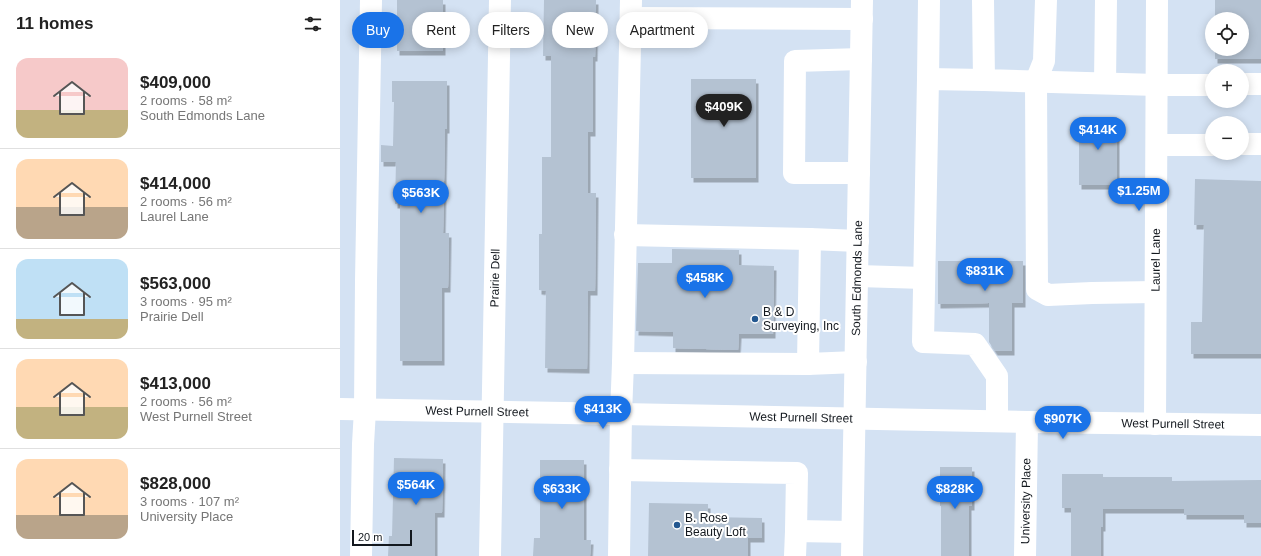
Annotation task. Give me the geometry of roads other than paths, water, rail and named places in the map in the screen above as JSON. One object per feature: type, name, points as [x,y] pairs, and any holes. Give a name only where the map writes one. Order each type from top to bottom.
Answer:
[{"type":"street","points":[[361,556],[365,410],[371,0]]},
{"type":"street","name":"Prairie Dell","points":[[490,556],[500,0]]},
{"type":"street","points":[[929,0],[923,342],[975,344],[997,376],[997,421]]},
{"type":"street","points":[[983,0],[984,80]]},
{"type":"street","points":[[1046,0],[1044,61],[1036,81],[1037,289],[1048,296],[1092,293],[1155,292]]},
{"type":"street","points":[[1105,83],[1106,0]]},
{"type":"street","name":"Laurel Lane","points":[[1155,424],[1157,0]]},
{"type":"street","points":[[619,556],[631,9],[862,10]]},
{"type":"street","name":"South Edmonds Lane","points":[[852,556],[862,10]]},
{"type":"street","points":[[859,173],[794,173],[795,61],[862,59]]},
{"type":"street","points":[[928,79],[1157,85],[1205,84]]},
{"type":"street","points":[[1249,84],[1261,84]]},
{"type":"street","points":[[1249,144],[1261,144]]},
{"type":"street","points":[[1156,145],[1205,145]]},
{"type":"street","points":[[626,235],[810,239],[858,242]]},
{"type":"street","points":[[808,364],[810,239]]},
{"type":"street","points":[[858,276],[924,278]]},
{"type":"street","points":[[623,363],[808,364],[856,362]]},
{"type":"street","name":"West Purnell Street","points":[[340,409],[1261,425]]},
{"type":"street","name":"University Place","points":[[1025,556],[1027,422]]},
{"type":"street","points":[[620,470],[797,473],[795,556]]},
{"type":"street","points":[[796,531],[852,532]]},
{"type":"place","name":"B & D Surveying, Inc","points":[[755,319]]},
{"type":"place","name":"B. Rose Beauty Loft","points":[[677,525]]}]
